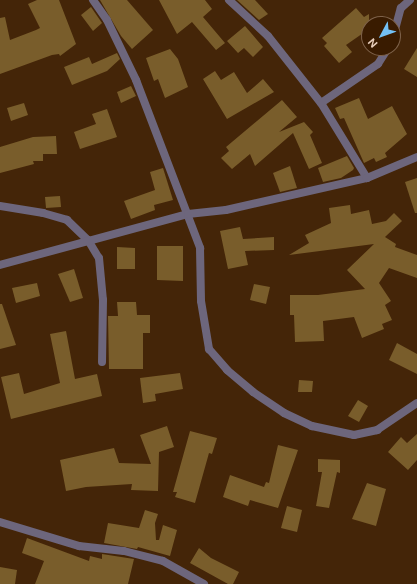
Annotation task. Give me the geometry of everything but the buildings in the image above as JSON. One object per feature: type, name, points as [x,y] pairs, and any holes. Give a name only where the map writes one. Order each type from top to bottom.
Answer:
[{"type":"street","points":[[93,0],[107,20],[136,80],[200,248],[201,301],[209,349],[227,370],[253,392],[284,413],[312,426],[354,435],[377,430],[417,403]]},
{"type":"street","points":[[229,0],[268,36],[322,103],[367,178]]},
{"type":"street","points":[[399,16],[401,8],[410,0]]},
{"type":"street","points":[[322,103],[378,64],[383,56]]},
{"type":"street","points":[[0,265],[188,214],[226,210],[367,178],[417,157]]},
{"type":"street","points":[[0,206],[43,212],[67,220],[88,240],[99,258],[103,300],[102,362]]},
{"type":"street","points":[[0,522],[79,546],[124,551],[162,561],[204,584]]}]
